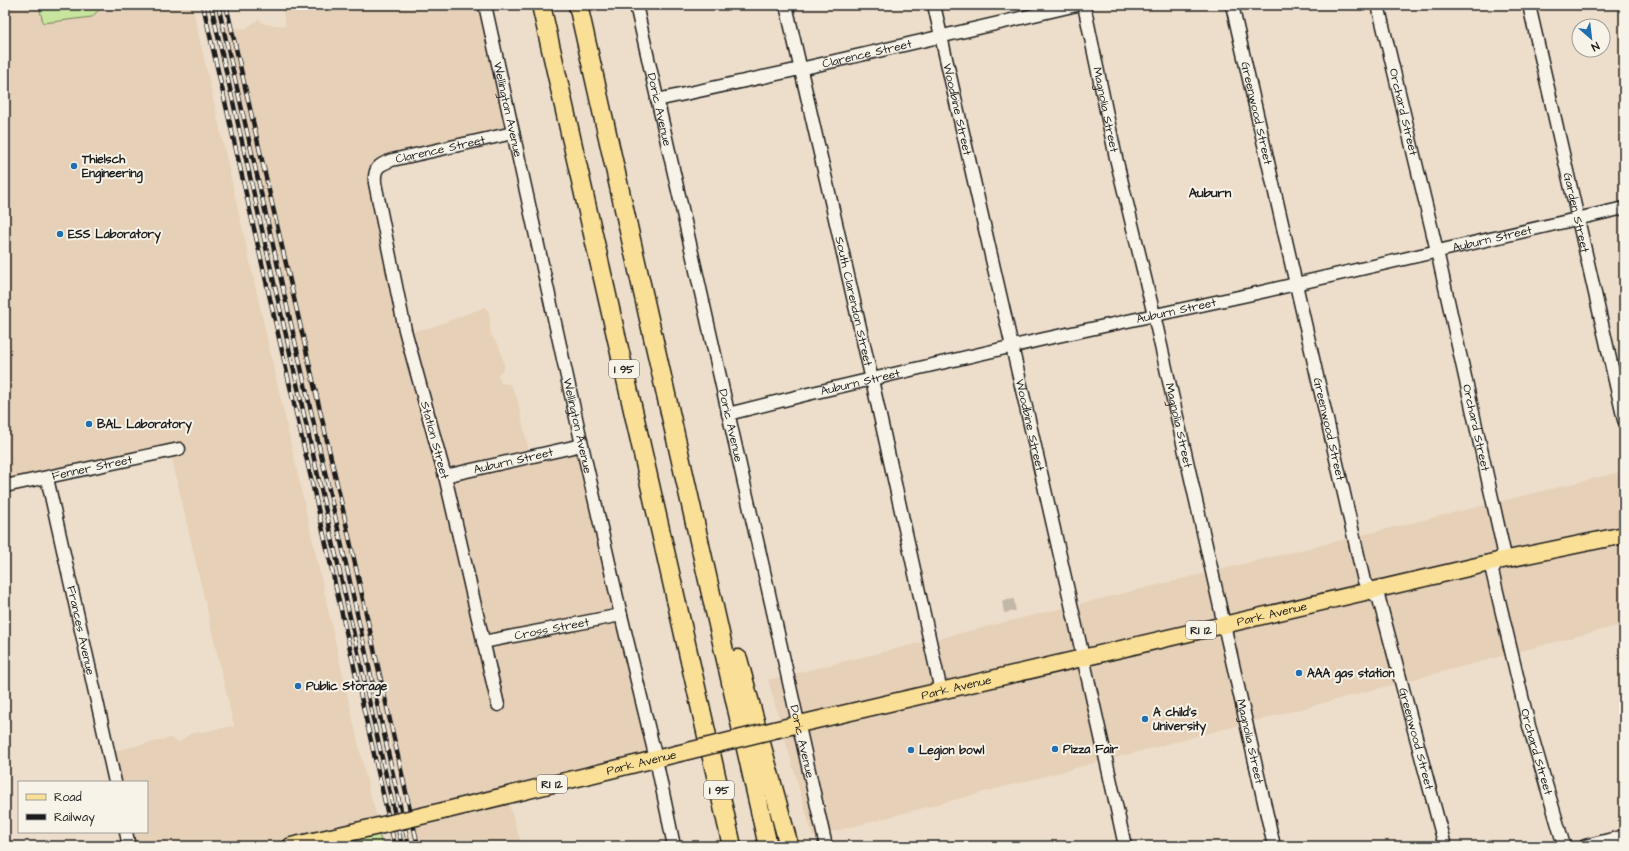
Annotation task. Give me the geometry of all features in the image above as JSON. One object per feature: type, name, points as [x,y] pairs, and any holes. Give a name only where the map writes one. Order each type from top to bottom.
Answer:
[{"type":"highway","name":"I 95","points":[[541,5],[732,846]]},
{"type":"highway","points":[[578,5],[768,846]]},
{"type":"highway","points":[[672,421],[789,846]]},
{"type":"main road","name":"Park Avenue","points":[[291,846],[448,810],[778,729],[1084,657],[1498,561],[1624,535]]},
{"type":"street","name":"Wellington Avenue","points":[[485,5],[582,444],[656,759],[674,846]]},
{"type":"street","name":"Doric Avenue","points":[[636,5],[826,846]]},
{"type":"street","name":"South Clarendon Street","points":[[786,5],[872,380],[941,691]]},
{"type":"street","name":"Woodbine Street","points":[[934,5],[1013,346],[1054,534],[1084,657],[1125,846]]},
{"type":"street","name":"Clarence Street","points":[[657,100],[800,69],[1077,5]]},
{"type":"street","name":"Magnolia Street","points":[[1084,5],[1116,158],[1154,316],[1274,846]]},
{"type":"street","name":"Greenwood Street","points":[[1232,5],[1297,283],[1328,427],[1364,581],[1379,599],[1444,846]]},
{"type":"street","name":"Orchard Street","points":[[1378,5],[1437,251],[1504,552],[1492,571],[1529,726],[1564,846]]},
{"type":"street","name":"Garden Street","points":[[1529,5],[1624,420]]},
{"type":"street","name":"Clarence Street","points":[[374,174],[379,166],[392,160],[513,133]]},
{"type":"street","name":"Station Street","points":[[374,174],[405,330],[445,476],[482,642],[498,705]]},
{"type":"street","name":"Auburn Street","points":[[728,414],[1013,346],[1154,316],[1624,208]]},
{"type":"street","name":"Auburn Street","points":[[445,476],[582,444]]},
{"type":"street","name":"Fenner Street","points":[[5,486],[179,448]]},
{"type":"street","name":"Frances Avenue","points":[[47,478],[115,781]]},
{"type":"street","name":"Cross Street","points":[[482,642],[621,615]]},
{"type":"street","points":[[126,833],[129,846]]},
{"type":"street","points":[[1585,846],[1624,836]]},
{"type":"shaded area","points":[[5,5],[39,5],[43,23],[92,17],[103,5],[192,5],[370,795],[379,822],[365,827],[281,846],[127,846],[124,833],[148,833],[148,781],[112,781],[106,753],[170,738],[179,742],[190,734],[234,726],[170,451],[5,485]]},
{"type":"shaded area","points":[[281,5],[484,5],[512,128],[392,161],[378,171],[407,333],[432,327],[485,307],[489,312],[491,335],[499,346],[504,363],[504,368],[498,375],[501,383],[510,384],[517,398],[530,455],[581,445],[654,759],[508,801],[522,846],[414,846],[409,819],[410,814],[398,775],[226,27],[245,29],[259,19],[264,24],[286,26]]},
{"type":"shaded area","points":[[1624,471],[1624,624],[813,837],[768,680]]},
{"type":"green space","points":[[39,5],[103,5],[92,17],[43,23]]},
{"type":"green space","points":[[377,825],[382,846],[281,846],[365,827]]},
{"type":"tunnel","points":[[1003,607],[1015,605]]},
{"type":"railway","points":[[203,5],[395,846]]},
{"type":"railway","points":[[211,5],[402,846]]},
{"type":"railway","points":[[218,5],[409,846]]},
{"type":"railway","points":[[226,5],[341,501],[418,846]]},
{"type":"place","name":"Thielsch Engineering","points":[[74,166]]},
{"type":"place","name":"ESS Laboratory","points":[[60,234]]},
{"type":"place","name":"BAL Laboratory","points":[[89,424]]},
{"type":"place","name":"AAA gas station","points":[[1299,673]]},
{"type":"place","name":"Public Storage","points":[[298,686]]},
{"type":"place","name":"A child's University","points":[[1145,719]]},
{"type":"place","name":"Pizza Fair","points":[[1055,749]]},
{"type":"place","name":"Legion bowl","points":[[911,750]]},
{"type":"district","name":"Auburn","points":[[1210,192]]}]
